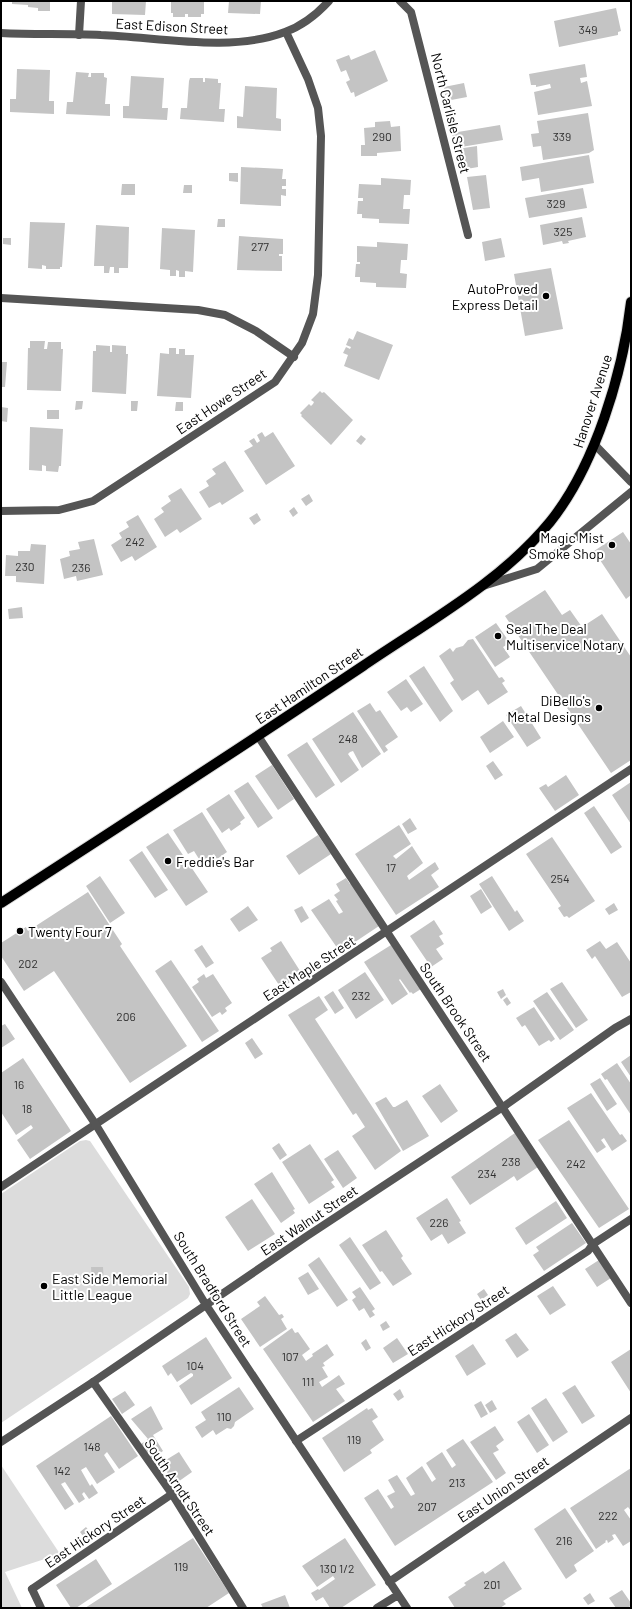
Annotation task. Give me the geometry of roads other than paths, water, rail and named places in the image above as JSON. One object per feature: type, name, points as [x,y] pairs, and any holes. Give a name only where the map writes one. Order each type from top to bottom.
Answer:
[{"type":"main road","name":"Hanover Avenue","points":[[479,588],[532,542],[551,520],[595,445],[616,379],[630,320],[631,302]]},
{"type":"main road","name":"East Hamilton Street","points":[[1,903],[258,736],[479,588]]},
{"type":"street","points":[[79,35],[81,1]]},
{"type":"street","name":"East Edison Street","points":[[1,33],[79,35],[228,43],[258,40],[286,32],[315,15],[329,1]]},
{"type":"street","name":"North Carlisle Street","points":[[400,1],[410,12],[468,235]]},
{"type":"street","name":"East Howe Street","points":[[1,511],[59,510],[93,501],[275,382],[302,343],[313,314],[318,275],[321,136],[318,108],[308,79],[286,32]]},
{"type":"street","points":[[1,298],[198,310],[225,315],[256,331],[294,356]]},
{"type":"street","points":[[595,445],[631,482]]},
{"type":"street","name":"East Hamilton Street","points":[[479,588],[537,569],[631,492]]},
{"type":"street","name":"South Brook Street","points":[[258,736],[631,1303]]},
{"type":"street","name":"East Maple Street","points":[[1,1187],[631,769]]},
{"type":"street","name":"South Bradford Street","points":[[1,982],[96,1125],[206,1305],[407,1608]]},
{"type":"street","name":"East Walnut Street","points":[[1,1442],[503,1107],[615,1028],[631,1019]]},
{"type":"street","name":"East Hickory Street","points":[[296,1441],[588,1251],[593,1244],[631,1219]]},
{"type":"street","name":"South Arndt Street","points":[[93,1382],[172,1494],[243,1608]]},
{"type":"street","name":"East Union Street","points":[[389,1582],[631,1418]]},
{"type":"street","name":"East Hickory Street","points":[[42,1608],[32,1589],[172,1494]]},
{"type":"street","points":[[377,1608],[398,1595]]},
{"type":"place","name":"AutoProved Express Detail","points":[[546,296]]},
{"type":"place","name":"Magic Mist Smoke Shop","points":[[612,545]]},
{"type":"place","name":"Seal The Deal Multiservice Notary","points":[[498,636]]},
{"type":"place","name":"DiBello's Metal Designs","points":[[599,708]]},
{"type":"place","name":"Freddie's Bar","points":[[168,861]]},
{"type":"place","name":"Twenty Four 7","points":[[20,931]]},
{"type":"place","name":"East Side Memorial Little League","points":[[44,1286]]}]
